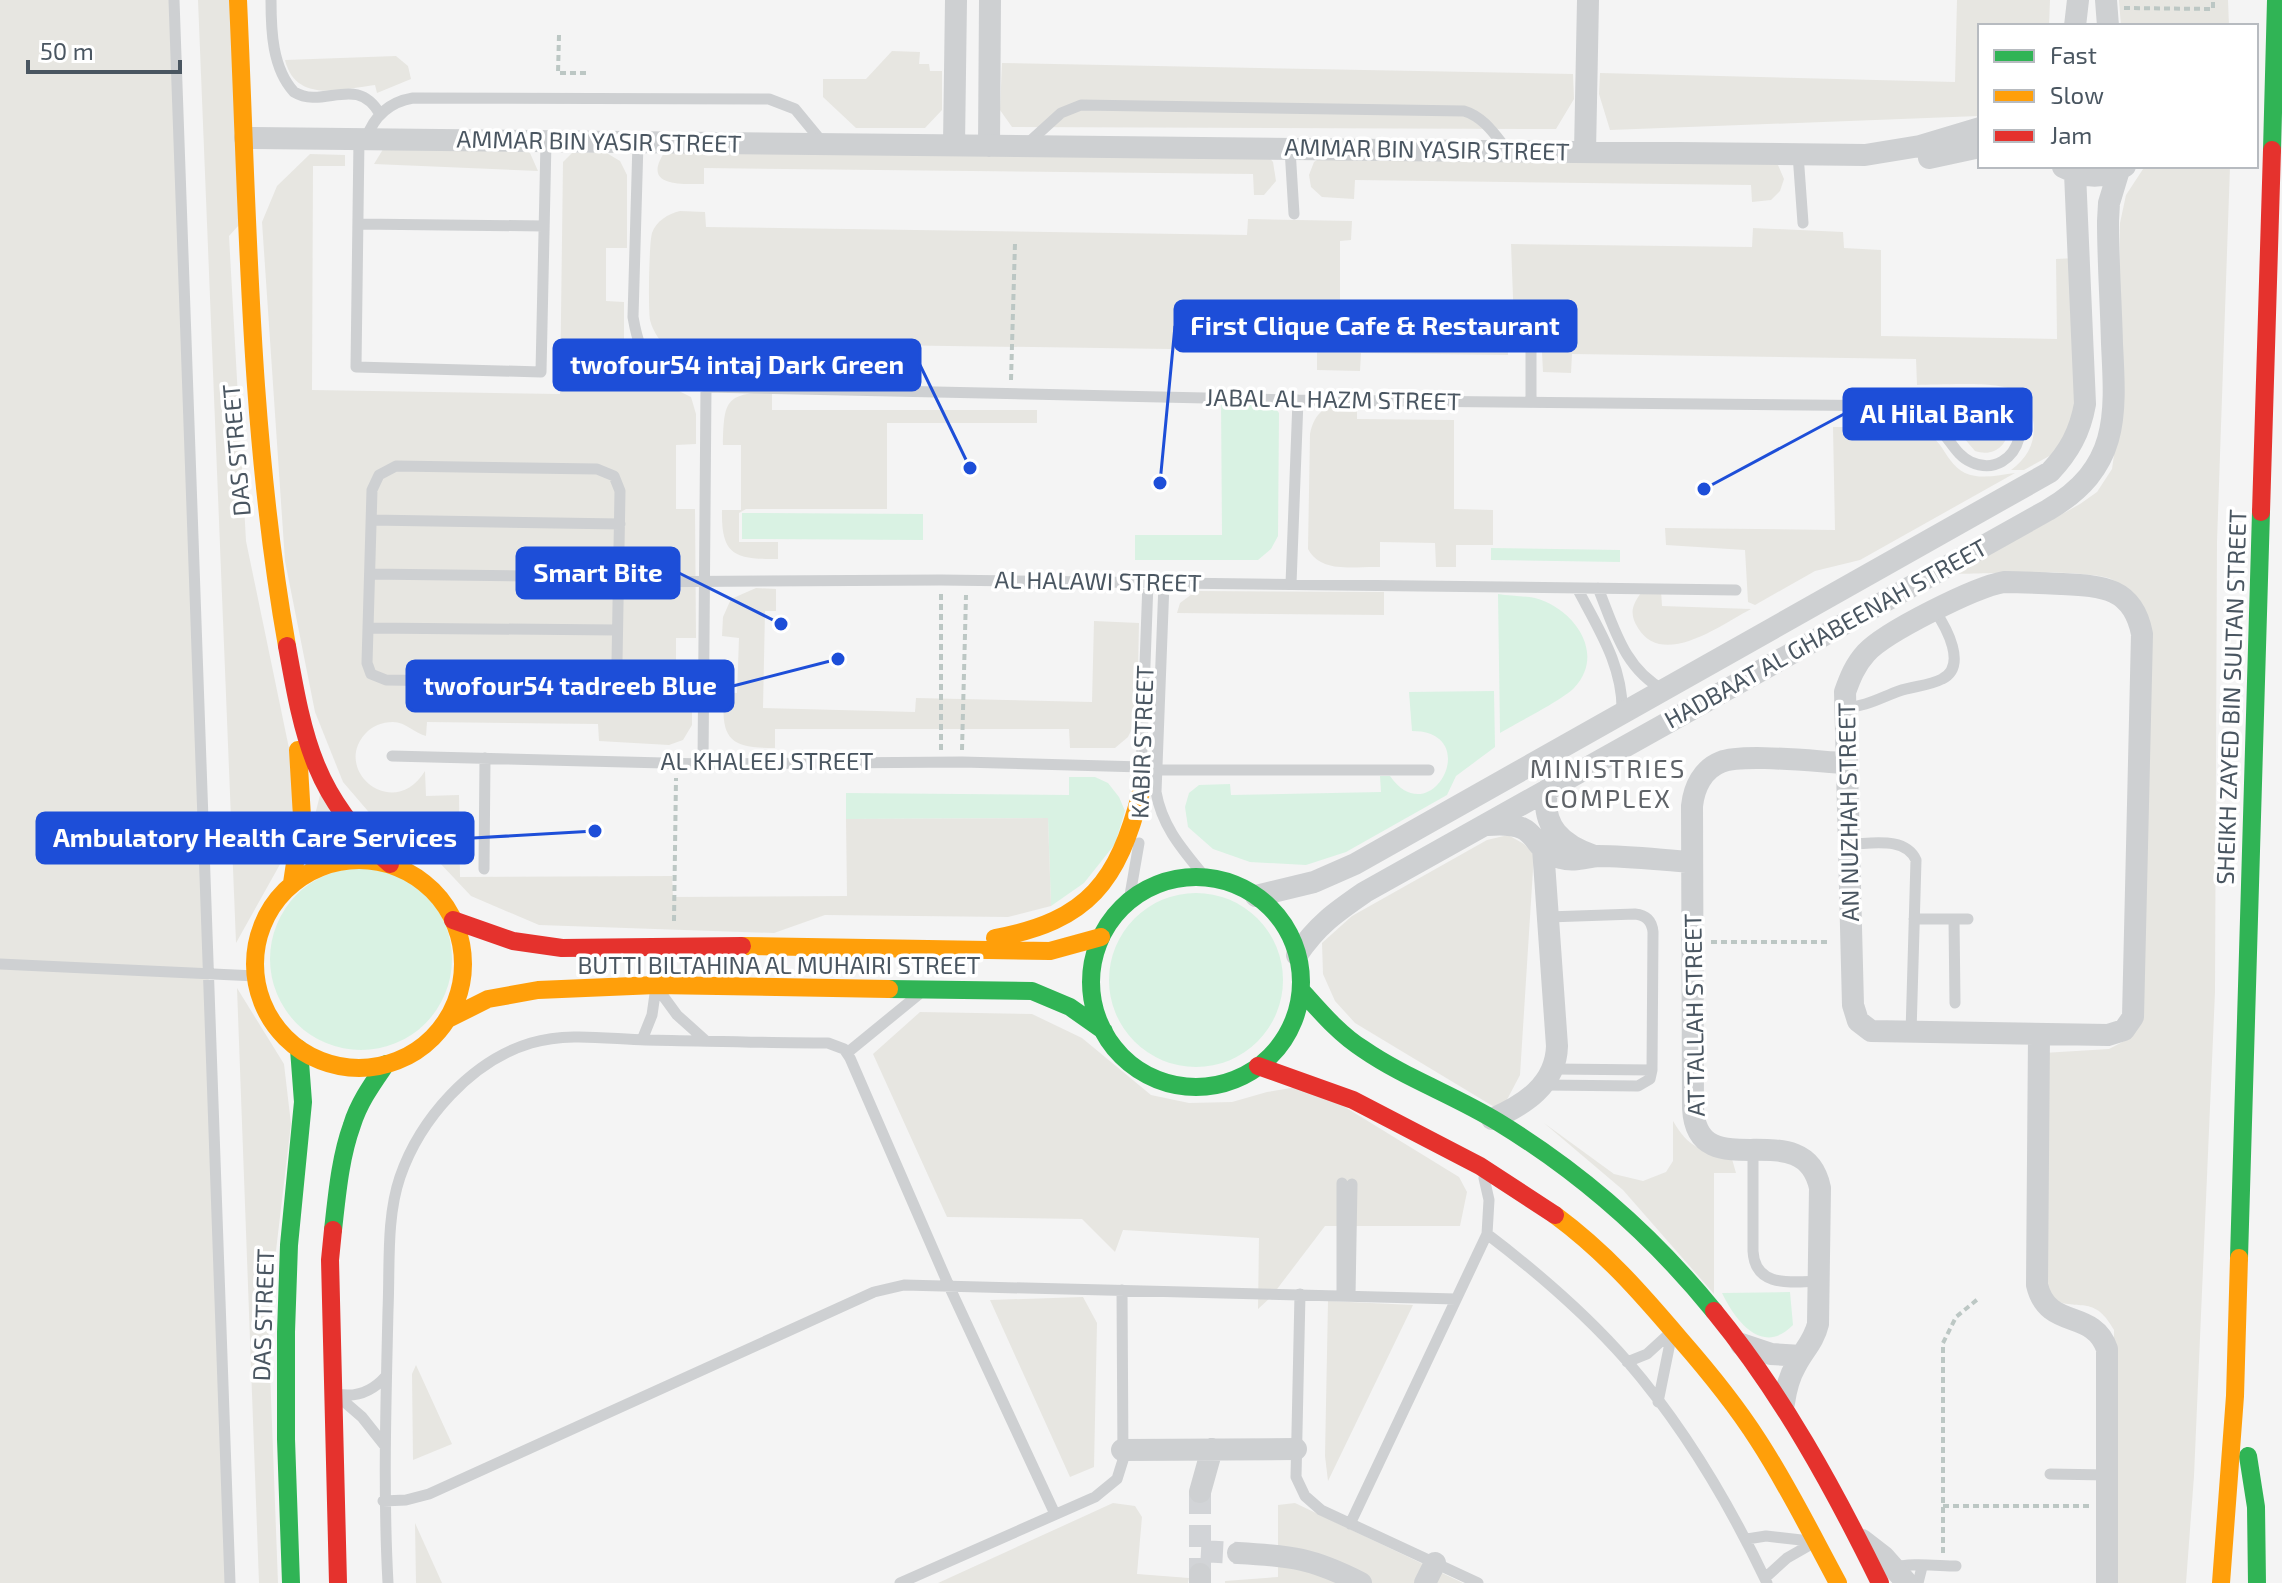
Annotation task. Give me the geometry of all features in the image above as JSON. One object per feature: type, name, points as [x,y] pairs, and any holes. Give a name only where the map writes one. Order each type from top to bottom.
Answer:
[{"type":"main road","name":"DAS STREET","points":[[224,0],[242,428],[258,567],[302,781],[301,832],[292,883]]},
{"type":"main road","name":"DAS STREET","points":[[238,0],[253,358],[261,454],[276,576],[301,721],[315,768],[339,811],[363,840],[390,864]]},
{"type":"main road","name":"SHEIKH ZAYED BIN SULTAN STREET","points":[[2221,1583],[2235,1396],[2276,0]]},
{"type":"main road","points":[[919,949],[1016,936],[1050,924],[1079,907],[1104,883],[1122,855],[1132,831],[1141,792]]},
{"type":"main road","points":[[356,860],[390,864],[420,880],[453,920],[462,953],[463,970],[458,995],[448,1019],[415,1052],[386,1064],[359,1068],[332,1064],[299,1049],[270,1016],[259,993],[256,976],[257,941],[275,903],[292,883],[322,866],[338,862],[356,860]]},
{"type":"main road","points":[[1205,877],[1223,880],[1256,896],[1282,922],[1297,955],[1301,990],[1288,1033],[1272,1055],[1227,1082],[1209,1086],[1173,1084],[1140,1070],[1114,1046],[1104,1031],[1093,1000],[1092,968],[1101,937],[1110,922],[1129,901],[1169,880],[1205,877]]},
{"type":"main road","name":"BUTTI BILTAHINA AL MUHAIRI STREET","points":[[453,920],[489,934],[537,946],[562,948],[1050,951],[1101,937]]},
{"type":"main road","name":"BUTTI BILTAHINA AL MUHAIRI STREET","points":[[448,1019],[473,1005],[507,994],[538,990],[656,985],[926,989],[1032,991],[1078,1009],[1104,1031]]},
{"type":"main road","points":[[1301,990],[1345,1036],[1364,1050],[1443,1090],[1531,1143],[1587,1183],[1634,1225],[1676,1268],[1741,1344],[1784,1403],[1821,1463],[1860,1539]]},
{"type":"main road","name":"DAS STREET","points":[[291,1583],[286,1332],[289,1245],[303,1102],[299,1049]]},
{"type":"main road","points":[[338,1583],[330,1260],[340,1173],[352,1124],[366,1094],[386,1064]]},
{"type":"main road","points":[[1258,1066],[1353,1100],[1480,1166],[1593,1243],[1716,1381],[1757,1438],[1838,1583]]},
{"type":"main road","name":"SHEIKH ZAYED BIN SULTAN STREET","points":[[2235,1396],[2252,1471],[2258,1543],[2257,1583]]},
{"type":"street","points":[[954,145],[956,0]]},
{"type":"street","points":[[1585,152],[1588,0]]},
{"type":"street","points":[[2075,24],[2078,0]]},
{"type":"street","points":[[989,146],[990,1]]},
{"type":"street","name":"AMMAR BIN YASIR STREET","points":[[1865,155],[1920,146],[1978,129]]},
{"type":"street","name":"AMMAR BIN YASIR STREET","points":[[245,138],[1798,154],[1865,155],[1907,160],[1928,159],[1978,147]]},
{"type":"street","points":[[2069,169],[2097,176],[2122,168]]},
{"type":"street","name":"HADBAAT AL GHABEENAH STREET","points":[[1297,955],[1333,912],[2048,510],[2089,477],[2107,445],[2115,409],[2108,221],[2111,195],[2122,168]]},
{"type":"street","name":"HADBAAT AL GHABEENAH STREET","points":[[1256,896],[1295,888],[1333,875],[2038,481],[2061,460],[2077,434],[2085,404],[2069,169]]},
{"type":"street","name":"AN NUZHAH STREET","points":[[2004,582],[2092,586],[2113,591],[2130,605],[2142,634],[2133,1017],[2124,1030],[2116,1034],[1911,1033],[1871,1031],[1858,1021],[1853,1005],[1844,708],[1850,677],[1867,651],[1976,589],[2004,582]]},
{"type":"street","name":"AT TALLAH STREET","points":[[1784,1403],[1789,1378],[1815,1334],[1820,1188],[1814,1169],[1790,1151],[1731,1150],[1714,1146],[1706,1141],[1696,1126],[1693,1108],[1693,795],[1697,784],[1712,767],[1733,759],[1846,763]]},
{"type":"street","points":[[1547,790],[1545,809],[1556,834],[1570,847],[1595,856]]},
{"type":"street","points":[[1484,825],[1516,825],[1529,831],[1543,848],[1563,859],[1595,856],[1692,862]]},
{"type":"street","points":[[1492,1119],[1516,1108],[1549,1077],[1557,1046],[1543,848]]},
{"type":"street","points":[[2039,1034],[2037,1285],[2042,1301],[2054,1313],[2086,1323],[2104,1341],[2108,1358],[2107,1583]]},
{"type":"street","points":[[1741,1344],[1771,1354],[1801,1356]]},
{"type":"street","points":[[1200,1492],[1212,1449]]},
{"type":"street","points":[[1122,1450],[1296,1449]]},
{"type":"street","points":[[1860,1539],[1901,1575]]},
{"type":"street","points":[[1238,1553],[1311,1560],[1361,1583]]},
{"type":"lane","points":[[174,0],[230,1583]]},
{"type":"lane","points":[[271,0],[274,48],[279,65],[294,92],[312,98],[357,94],[371,102],[380,114]]},
{"type":"lane","points":[[546,141],[541,372],[356,367],[363,139],[380,114],[395,103],[413,98],[769,99],[795,109],[824,144]]},
{"type":"lane","points":[[1025,146],[1061,113],[1081,105],[1464,111],[1486,123],[1509,151]]},
{"type":"lane","name":"JABAL AL HAZM STREET","points":[[638,142],[633,317],[638,343],[643,356],[655,369],[680,381],[706,387],[1298,400],[1912,406],[1985,395],[1998,396],[2016,411],[2020,422],[2018,445],[2001,462],[1978,465],[1958,453],[1933,422],[1912,406]]},
{"type":"lane","points":[[1290,149],[1294,214]]},
{"type":"lane","points":[[1798,154],[1803,223]]},
{"type":"lane","points":[[358,224],[544,226]]},
{"type":"lane","points":[[1531,319],[1531,402]]},
{"type":"lane","points":[[703,764],[706,387]]},
{"type":"lane","points":[[1291,584],[1298,400]]},
{"type":"lane","points":[[390,467],[603,470],[614,476],[620,485],[620,524],[616,668],[611,677],[601,682],[381,680],[368,669],[372,490],[379,475],[390,467]]},
{"type":"lane","points":[[371,520],[620,524]]},
{"type":"lane","name":"AL HALAWI STREET","points":[[370,574],[704,583],[967,580],[1736,590]]},
{"type":"lane","name":"KABIR STREET","points":[[1129,901],[1138,847],[1148,582]]},
{"type":"lane","name":"KABIR STREET","points":[[1164,583],[1156,792],[1163,821],[1170,834],[1205,877]]},
{"type":"lane","points":[[1577,588],[1615,663],[1621,688],[1622,714]]},
{"type":"lane","points":[[1598,588],[1630,661],[1645,678],[1664,690]]},
{"type":"lane","points":[[1844,708],[1863,706],[1948,675],[1954,663],[1951,641],[1935,611]]},
{"type":"lane","points":[[368,628],[617,630]]},
{"type":"lane","name":"AL KHALEEJ STREET","points":[[392,756],[703,764],[962,762],[1142,767]]},
{"type":"lane","points":[[484,869],[485,758]]},
{"type":"lane","points":[[1156,770],[1429,770]]},
{"type":"lane","points":[[1849,844],[1895,844],[1910,850],[1916,866],[1911,1033]]},
{"type":"lane","points":[[1548,917],[1635,914],[1644,916],[1651,923],[1653,932],[1650,1079],[1643,1085],[1549,1077]]},
{"type":"lane","points":[[1914,919],[1968,919]]},
{"type":"lane","points":[[1954,919],[1955,1003]]},
{"type":"lane","points":[[0,964],[256,976]]},
{"type":"lane","points":[[642,1040],[652,1015],[656,985]]},
{"type":"lane","points":[[656,985],[677,1015],[706,1041]]},
{"type":"lane","points":[[847,1053],[926,989]]},
{"type":"lane","points":[[388,1583],[383,1501],[386,1376],[391,1231],[399,1179],[416,1139],[436,1111],[484,1067],[531,1043],[573,1036],[828,1043],[839,1046],[847,1053],[949,1286],[1055,1514]]},
{"type":"lane","points":[[1549,1077],[1652,1070]]},
{"type":"lane","points":[[1753,1150],[1753,1251],[1756,1267],[1774,1281],[1818,1281]]},
{"type":"lane","points":[[1350,1524],[1487,1234],[1489,1200],[1480,1166]]},
{"type":"lane","points":[[1346,1295],[1347,1184]]},
{"type":"lane","points":[[1487,1234],[1536,1271],[1627,1362],[1709,1476],[1747,1539],[1766,1581],[1787,1558],[1816,1541]]},
{"type":"lane","points":[[383,1501],[406,1500],[429,1494],[874,1292],[919,1284],[1456,1299]]},
{"type":"lane","points":[[900,1583],[1095,1497],[1111,1486],[1121,1470],[1122,1290]]},
{"type":"lane","points":[[1300,1294],[1296,1477],[1305,1496],[1321,1510],[1430,1573],[1478,1583]]},
{"type":"lane","points":[[1627,1362],[1647,1354],[1673,1330]]},
{"type":"lane","points":[[1658,1402],[1673,1330]]},
{"type":"lane","points":[[334,1393],[363,1393],[386,1376]]},
{"type":"lane","points":[[334,1393],[362,1417],[385,1446]]},
{"type":"lane","points":[[2050,1474],[2107,1475]]},
{"type":"lane","points":[[1747,1539],[1766,1536],[1816,1541]]},
{"type":"lane","points":[[1901,1575],[1956,1566]]},
{"type":"lane","points":[[1901,1575],[1918,1583]]},
{"type":"path","points":[[2107,11],[2213,9],[2213,0]]},
{"type":"path","points":[[559,35],[558,73],[589,73]]},
{"type":"path","points":[[1011,394],[1015,243]]},
{"type":"path","points":[[941,580],[941,762]]},
{"type":"path","points":[[962,762],[967,580]]},
{"type":"path","points":[[674,948],[677,763]]},
{"type":"path","points":[[1693,942],[1852,942]]},
{"type":"path","points":[[1943,1566],[1943,1343],[1956,1317],[1979,1298]]},
{"type":"path","points":[[1943,1506],[2107,1506]]},
{"type":"green space","points":[[1221,400],[1271,402],[1279,413],[1278,536],[1271,549],[1258,560],[1135,560],[1135,535],[1222,535]]},
{"type":"green space","points":[[742,513],[923,514],[923,540],[742,539]]},
{"type":"green space","points":[[1491,548],[1620,550],[1620,562],[1491,560]]},
{"type":"green space","points":[[1498,594],[1535,598],[1562,611],[1581,634],[1587,661],[1583,674],[1568,693],[1500,733]]},
{"type":"green space","points":[[1494,691],[1495,747],[1456,776],[1447,795],[1346,852],[1306,865],[1250,862],[1213,849],[1188,827],[1185,807],[1189,793],[1199,785],[1230,784],[1231,795],[1381,792],[1380,776],[1390,776],[1406,791],[1421,794],[1434,788],[1444,776],[1448,761],[1445,746],[1434,735],[1412,731],[1409,692]]},
{"type":"green space","points":[[1069,777],[1095,777],[1108,783],[1125,811],[1115,844],[1084,883],[1051,906],[1048,818],[846,819],[846,793],[1069,795]]},
{"type":"green space","points":[[361,868],[396,875],[425,895],[445,924],[452,959],[445,994],[425,1023],[396,1043],[361,1050],[326,1043],[297,1023],[277,994],[270,959],[277,924],[297,895],[326,875]]},
{"type":"green space","points":[[1196,893],[1229,900],[1258,918],[1276,947],[1283,980],[1276,1013],[1258,1042],[1229,1060],[1196,1067],[1163,1060],[1134,1042],[1116,1013],[1109,980],[1116,947],[1134,918],[1163,900]]},
{"type":"green space","points":[[1790,1292],[1793,1325],[1782,1334],[1771,1337],[1760,1336],[1742,1323],[1722,1293]]},
{"type":"sand","points":[[0,0],[174,0],[230,1583],[0,1583]]},
{"type":"sand","points":[[198,0],[230,0],[239,225],[229,236],[246,541],[296,782],[288,850],[236,943]]},
{"type":"sand","points":[[1957,0],[2050,0],[2049,24],[1978,24],[1978,116],[1610,130],[1599,94],[1600,73],[1955,82]]},
{"type":"sand","points":[[2119,0],[2228,0],[2229,24],[2121,24]]},
{"type":"sand","points":[[892,51],[920,52],[919,64],[929,64],[930,71],[942,71],[942,110],[925,128],[856,128],[823,97],[823,79],[866,79]]},
{"type":"sand","points":[[396,56],[408,66],[411,79],[377,93],[375,85],[335,90],[310,88],[299,83],[285,60]]},
{"type":"sand","points":[[1002,63],[1573,74],[1574,99],[1556,129],[1012,127],[1000,110]]},
{"type":"sand","points":[[385,146],[516,147],[530,153],[538,171],[374,164]]},
{"type":"sand","points":[[666,150],[1267,155],[1273,162],[1276,181],[1264,195],[1254,195],[1253,174],[704,168],[704,184],[684,184],[660,177],[659,162]]},
{"type":"sand","points":[[605,152],[620,161],[627,175],[627,248],[606,248],[606,301],[624,302],[624,349],[637,370],[691,397],[696,414],[696,444],[676,445],[676,509],[695,509],[696,638],[676,638],[676,682],[692,683],[692,725],[683,740],[669,745],[599,741],[598,724],[427,722],[426,736],[402,724],[385,723],[368,731],[357,748],[356,763],[361,775],[371,786],[398,792],[412,786],[425,771],[426,796],[459,795],[460,877],[672,876],[673,897],[847,896],[846,819],[1048,818],[1051,906],[1008,917],[825,915],[774,933],[539,925],[471,896],[438,861],[373,817],[343,782],[315,712],[285,561],[262,222],[277,186],[310,154],[345,155],[345,166],[313,166],[312,390],[560,394],[563,162],[572,153]]},
{"type":"sand","points":[[1329,152],[1765,156],[1778,165],[1784,179],[1780,191],[1771,200],[1752,202],[1751,185],[1355,180],[1354,199],[1322,197],[1311,187],[1309,175],[1314,162]]},
{"type":"sand","points":[[2144,168],[2230,168],[2217,542],[2215,992],[2194,1476],[2186,1583],[2115,1583],[2114,1330],[2106,1318],[2091,1307],[2066,1304],[2045,1295],[2043,1053],[2109,1049],[2130,1038],[2151,632],[2125,591],[2115,581],[2103,577],[2063,573],[1955,574],[2080,504],[2097,492],[2112,469],[2118,427],[2120,223],[2126,195]]},
{"type":"sand","points":[[680,211],[705,212],[706,227],[1247,235],[1248,219],[1352,221],[1351,240],[1340,241],[1340,324],[1508,324],[1508,355],[1361,353],[1360,371],[1317,370],[1317,351],[809,344],[808,354],[787,354],[786,362],[694,360],[680,357],[667,348],[653,329],[649,314],[652,233],[663,219]]},
{"type":"sand","points":[[1753,228],[1843,232],[1844,248],[1881,250],[1881,336],[2057,339],[2056,259],[2075,258],[2078,416],[2053,454],[2024,470],[2011,470],[2028,452],[2034,434],[2032,417],[2020,397],[2012,390],[1994,385],[1917,385],[1916,359],[1572,354],[1571,373],[1543,372],[1542,352],[1515,351],[1511,244],[1752,247]]},
{"type":"sand","points":[[772,392],[772,410],[1037,410],[1037,423],[887,423],[887,509],[746,509],[739,513],[739,542],[778,542],[778,559],[751,558],[734,552],[724,537],[722,510],[741,510],[741,445],[723,445],[724,418],[730,402],[736,398]]},
{"type":"sand","points":[[1919,401],[1994,410],[2006,424],[2006,440],[1994,451],[1975,451],[1945,416]]},
{"type":"sand","points":[[1338,402],[1357,402],[1357,419],[1454,420],[1454,509],[1493,510],[1493,545],[1456,545],[1456,567],[1436,567],[1435,543],[1380,542],[1380,567],[1340,567],[1314,557],[1308,549],[1310,434],[1320,414]]},
{"type":"sand","points":[[1868,409],[1899,415],[1917,424],[1965,473],[1984,477],[2015,473],[1860,560],[1815,571],[1755,605],[1748,602],[1745,550],[1666,545],[1665,528],[1835,530],[1833,427],[1867,427]]},
{"type":"sand","points":[[756,588],[776,589],[776,611],[765,611],[763,708],[915,712],[916,698],[1092,702],[1094,621],[1139,623],[1137,719],[1128,737],[1115,748],[1070,748],[1069,729],[775,729],[775,748],[737,743],[726,730],[723,708],[724,692],[737,693],[739,638],[722,636],[723,617],[731,599]]},
{"type":"sand","points":[[1661,590],[1662,606],[1751,609],[1693,640],[1662,644],[1649,640],[1638,628],[1633,614],[1641,593]]},
{"type":"sand","points":[[1196,591],[1384,592],[1384,615],[1177,613],[1180,603]]},
{"type":"sand","points":[[320,795],[362,843],[305,855]]},
{"type":"sand","points":[[1508,835],[1534,854],[1520,1075],[1501,1111],[1355,1023],[1335,1001],[1323,974],[1322,943],[1352,916],[1487,840]]},
{"type":"sand","points":[[237,988],[284,1064],[291,1124],[268,1318],[278,1583],[259,1583]]},
{"type":"sand","points":[[920,1012],[1032,1014],[1082,1038],[1151,1095],[1189,1103],[1232,1102],[1297,1087],[1327,1096],[1459,1177],[1467,1192],[1460,1226],[1325,1226],[1271,1297],[1258,1309],[1259,1238],[1123,1230],[1115,1252],[1082,1219],[947,1217],[873,1054]]},
{"type":"sand","points":[[1673,1121],[1684,1137],[1696,1146],[1728,1154],[1736,1173],[1714,1173],[1714,1294],[1623,1190],[1544,1123],[1614,1174],[1643,1181],[1666,1172],[1673,1161]]},
{"type":"sand","points":[[1083,1297],[1097,1323],[1094,1467],[1070,1477],[990,1300]]},
{"type":"sand","points":[[1328,1301],[1413,1305],[1328,1481],[1325,1456]]},
{"type":"sand","points":[[416,1365],[452,1444],[413,1460],[412,1374]]},
{"type":"sand","points":[[1113,1503],[1135,1506],[1142,1517],[1137,1574],[1189,1578],[1188,1583],[938,1583]]},
{"type":"sand","points":[[1295,1503],[1463,1583],[1225,1583],[1278,1577],[1278,1505]]},
{"type":"sand","points":[[415,1523],[442,1583],[416,1583]]},
{"type":"tunnel","points":[[1200,1492],[1200,1574]]},
{"type":"tunnel","points":[[1201,1551],[1238,1553]]},
{"type":"traffic: fast","points":[[2272,150],[2276,0]]},
{"type":"traffic: fast","points":[[2239,1258],[2261,512]]},
{"type":"traffic: fast","points":[[1196,877],[1236,885],[1270,908],[1293,942],[1301,982],[1293,1022],[1270,1056],[1236,1079],[1196,1087],[1156,1079],[1122,1056],[1099,1022],[1091,982],[1099,942],[1122,908],[1156,885],[1196,877]]},
{"type":"traffic: fast","points":[[889,989],[1032,991],[1070,1007],[1104,1031]]},
{"type":"traffic: fast","points":[[1301,990],[1354,1043],[1396,1069],[1498,1122],[1558,1162],[1640,1231],[1714,1311]]},
{"type":"traffic: fast","points":[[291,1583],[286,1332],[289,1245],[303,1102],[299,1049]]},
{"type":"traffic: fast","points":[[333,1230],[348,1138],[362,1101],[386,1064]]},
{"type":"traffic: fast","points":[[2248,1456],[2256,1507],[2257,1583]]},
{"type":"traffic: slow","points":[[238,0],[257,405],[274,566],[287,646]]},
{"type":"traffic: slow","points":[[292,883],[302,817],[298,750]]},
{"type":"traffic: slow","points":[[995,938],[1054,921],[1095,892],[1122,850],[1141,792]]},
{"type":"traffic: slow","points":[[359,860],[399,868],[432,891],[455,924],[463,964],[455,1004],[432,1037],[399,1060],[359,1068],[319,1060],[286,1037],[263,1004],[255,964],[263,924],[286,891],[319,868],[359,860]]},
{"type":"traffic: slow","points":[[742,946],[1050,951],[1101,937]]},
{"type":"traffic: slow","points":[[448,1019],[488,999],[538,990],[656,985],[889,989]]},
{"type":"traffic: slow","points":[[1555,1215],[1621,1273],[1721,1388],[1769,1457],[1838,1583]]},
{"type":"traffic: slow","points":[[2221,1583],[2235,1396],[2239,1258]]},
{"type":"traffic: jam","points":[[2261,512],[2272,150]]},
{"type":"traffic: jam","points":[[287,646],[300,711],[316,766],[344,815],[390,864]]},
{"type":"traffic: jam","points":[[453,920],[513,941],[562,948],[742,946]]},
{"type":"traffic: jam","points":[[1258,1066],[1353,1100],[1480,1166],[1555,1215]]},
{"type":"traffic: jam","points":[[333,1230],[330,1260],[338,1583]]},
{"type":"traffic: jam","points":[[1714,1311],[1762,1375],[1805,1442],[1880,1583]]},
{"type":"place","name":"twofour54 intaj Dark Green","points":[[970,468]]},
{"type":"place","name":"First Clique Cafe & Restaurant","points":[[1160,483]]},
{"type":"place","name":"Al Hilal Bank","points":[[1704,489]]},
{"type":"place","name":"Smart Bite","points":[[781,624]]},
{"type":"place","name":"twofour54 tadreeb Blue","points":[[838,659]]},
{"type":"place","name":"Ambulatory Health Care Services","points":[[595,831]]},
{"type":"district","name":"MINISTRIES COMPLEX","points":[[1608,784]]}]
